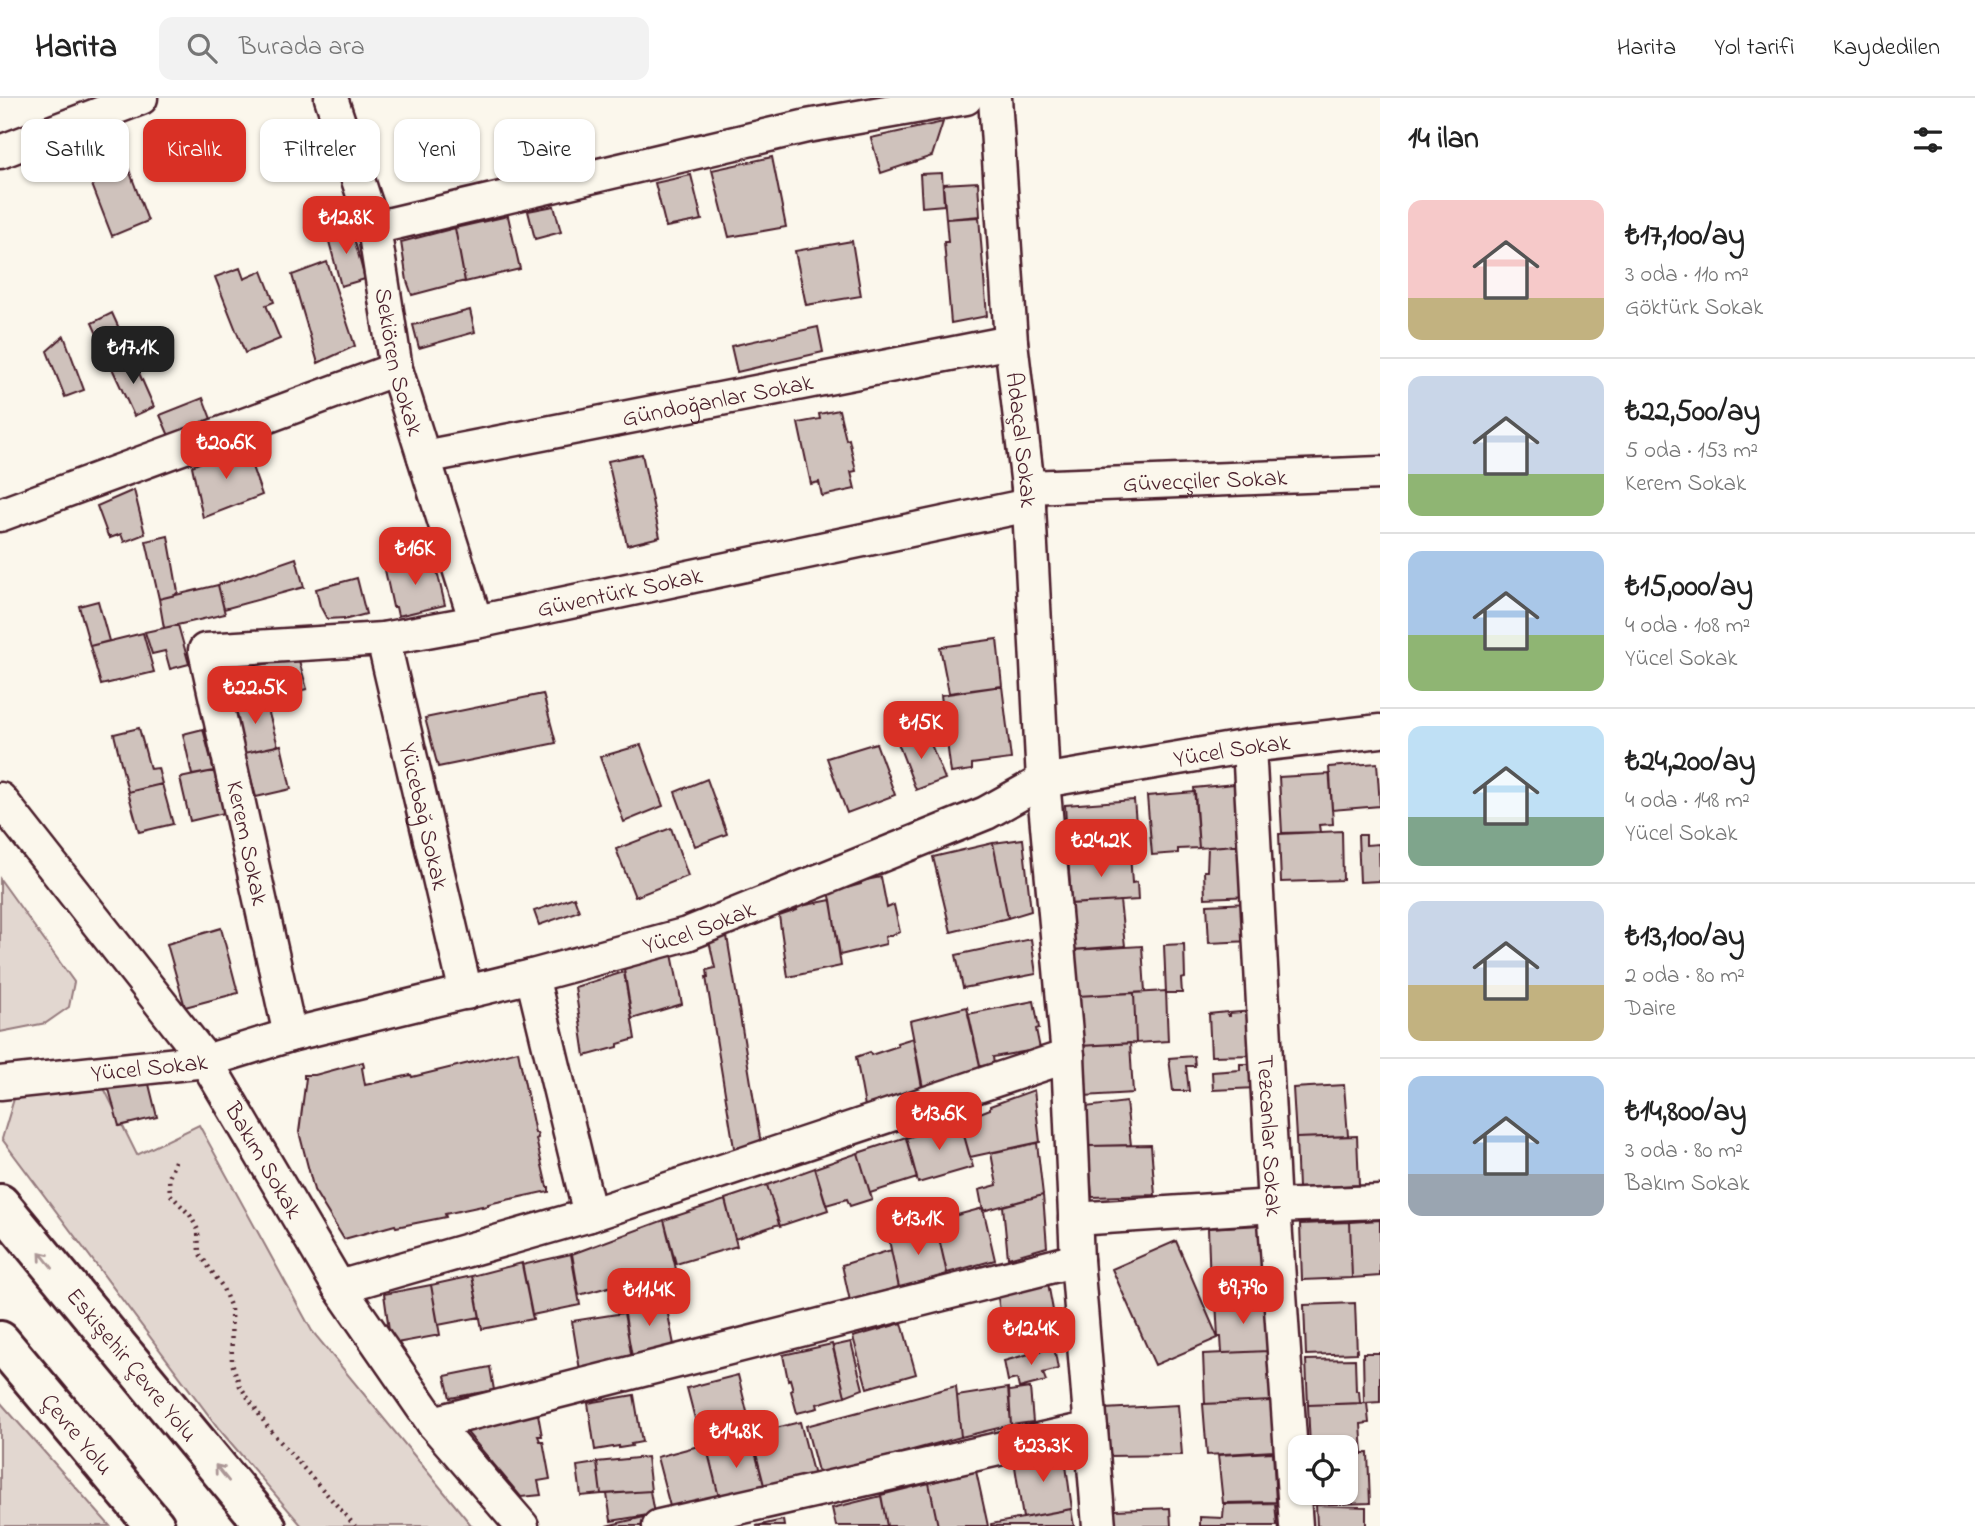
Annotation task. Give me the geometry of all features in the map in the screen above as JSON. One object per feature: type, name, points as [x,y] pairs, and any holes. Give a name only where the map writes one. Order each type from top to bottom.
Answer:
[{"type":"highway","name":"Eskişehir Çevre Yolu","points":[[0,1204],[266,1526]]},
{"type":"highway","name":"Çevre Yolu","points":[[0,1341],[155,1526]]},
{"type":"street","points":[[0,152],[141,98]]},
{"type":"street","name":"Sekiören Sokak","points":[[331,98],[374,228],[396,369],[476,622]]},
{"type":"street","points":[[374,228],[807,127],[966,98]]},
{"type":"street","name":"Adaçal Sokak","points":[[995,98],[1011,342],[1028,496],[1043,781],[1068,1056],[1077,1260],[1099,1526]]},
{"type":"street","name":"Gündoğanlar Sokak","points":[[424,457],[1011,342]]},
{"type":"street","points":[[0,515],[396,369]]},
{"type":"street","name":"Güvecçiler Sokak","points":[[1028,496],[1380,473]]},
{"type":"street","name":"Güventürk Sokak","points":[[205,650],[383,639],[476,622],[1028,496]]},
{"type":"street","name":"Yücebağ Sokak","points":[[383,639],[466,993]]},
{"type":"street","name":"Kerem Sokak","points":[[205,650],[290,1035]]},
{"type":"street","name":"Yücel Sokak","points":[[0,1083],[205,1061],[290,1035],[466,993],[687,934],[986,813],[1043,781],[1249,746],[1380,731]]},
{"type":"street","name":"Tezcanlar Sokak","points":[[1249,746],[1274,1206],[1296,1526]]},
{"type":"street","name":"Bakım Sokak","points":[[0,799],[205,1061],[339,1287],[433,1423],[522,1526]]},
{"type":"street","points":[[532,976],[590,1216]]},
{"type":"street","points":[[339,1287],[590,1216],[1068,1056]]},
{"type":"street","points":[[1075,1219],[1380,1202]]},
{"type":"street","points":[[433,1423],[1077,1260]]},
{"type":"street","points":[[659,1526],[1091,1428]]},
{"type":"path","points":[[175,1161],[169,1178],[170,1194],[190,1215],[198,1230],[199,1253],[222,1286],[231,1308],[232,1363],[240,1386],[269,1429],[355,1526]]},
{"type":"shaded area","points":[[0,879],[74,982],[69,1007],[46,1023],[0,1032]]},
{"type":"shaded area","points":[[100,1080],[137,1155],[199,1125],[312,1331],[472,1526],[302,1526],[219,1429],[2,1139],[16,1092]]},
{"type":"shaded area","points":[[0,1402],[110,1526],[0,1526]]},
{"type":"building","points":[[943,122],[932,156],[881,173],[871,138]]},
{"type":"building","points":[[772,157],[786,227],[729,237],[712,170]]},
{"type":"building","points":[[129,170],[148,221],[112,236],[91,182],[129,182]]},
{"type":"building","points":[[942,173],[944,205],[922,207],[920,174]]},
{"type":"building","points":[[691,175],[702,220],[666,227],[655,183]]},
{"type":"building","points":[[978,182],[980,216],[946,219],[943,184]]},
{"type":"building","points":[[554,206],[561,232],[535,239],[528,211]]},
{"type":"building","points":[[508,216],[520,269],[465,282],[455,228]]},
{"type":"building","points":[[979,217],[987,316],[951,323],[944,242],[948,242],[946,219]]},
{"type":"building","points":[[351,227],[365,279],[341,286],[327,234]]},
{"type":"building","points":[[455,228],[465,281],[412,295],[401,242]]},
{"type":"building","points":[[852,241],[861,296],[806,305],[795,251]]},
{"type":"building","points":[[327,262],[355,346],[318,363],[292,275]]},
{"type":"building","points":[[240,268],[244,279],[262,271],[274,302],[266,305],[280,339],[245,353],[215,277]]},
{"type":"building","points":[[470,310],[475,332],[419,348],[413,325]]},
{"type":"building","points":[[112,313],[132,357],[111,366],[92,323]]},
{"type":"building","points":[[818,327],[823,352],[737,372],[731,346]]},
{"type":"building","points":[[64,336],[84,390],[65,397],[47,351]]},
{"type":"building","points":[[132,357],[154,407],[134,416],[111,366]]},
{"type":"building","points":[[203,398],[211,419],[169,436],[160,415]]},
{"type":"building","points":[[839,410],[856,471],[851,472],[855,489],[822,496],[819,482],[811,484],[798,423],[820,419],[819,414]]},
{"type":"building","points":[[244,444],[262,495],[203,518],[192,466]]},
{"type":"building","points":[[642,454],[660,537],[627,545],[608,461]]},
{"type":"building","points":[[134,490],[145,534],[124,542],[121,534],[110,538],[97,506]]},
{"type":"building","points":[[168,536],[178,592],[159,599],[146,541]]},
{"type":"building","points":[[296,558],[304,587],[224,609],[218,585]]},
{"type":"building","points":[[434,558],[445,605],[398,616],[396,607],[393,607],[385,570]]},
{"type":"building","points":[[357,578],[366,614],[344,620],[327,619],[316,589]]},
{"type":"building","points":[[218,585],[225,614],[164,628],[159,599]]},
{"type":"building","points":[[98,601],[109,641],[90,646],[79,606]]},
{"type":"building","points":[[178,625],[189,664],[170,669],[165,651],[152,654],[145,632]]},
{"type":"building","points":[[143,633],[154,672],[101,685],[90,646]]},
{"type":"building","points":[[997,639],[1002,686],[949,693],[940,647]]},
{"type":"building","points":[[298,657],[307,689],[253,701],[246,668]]},
{"type":"building","points":[[1002,686],[1011,759],[972,764],[972,770],[951,773],[941,695]]},
{"type":"building","points":[[543,694],[556,743],[438,767],[425,718]]},
{"type":"building","points":[[265,699],[278,746],[244,753],[233,707]]},
{"type":"building","points":[[139,728],[150,769],[158,768],[162,784],[128,792],[114,734]]},
{"type":"building","points":[[203,729],[214,771],[192,775],[183,734]]},
{"type":"building","points":[[926,732],[945,779],[916,790],[898,743]]},
{"type":"building","points":[[876,743],[895,795],[847,813],[827,758]]},
{"type":"building","points":[[281,745],[291,789],[256,797],[244,753]]},
{"type":"building","points":[[641,745],[663,806],[624,822],[600,757]]},
{"type":"building","points":[[1377,763],[1380,806],[1332,810],[1329,767]]},
{"type":"building","points":[[214,771],[224,813],[190,821],[180,778]]},
{"type":"building","points":[[1330,774],[1333,824],[1319,825],[1320,832],[1282,833],[1279,777]]},
{"type":"building","points":[[707,779],[727,834],[695,846],[675,792]]},
{"type":"building","points":[[1244,783],[1247,844],[1199,848],[1194,788]]},
{"type":"building","points":[[162,784],[173,824],[139,832],[128,792]]},
{"type":"building","points":[[1195,792],[1199,848],[1178,849],[1178,853],[1152,855],[1147,796]]},
{"type":"building","points":[[1134,800],[1138,846],[1129,847],[1130,853],[1068,856],[1065,805]]},
{"type":"building","points":[[671,828],[688,876],[635,897],[616,849]]},
{"type":"building","points":[[1342,831],[1343,880],[1281,882],[1279,834]]},
{"type":"building","points":[[1358,835],[1366,835],[1366,845],[1379,844],[1380,881],[1360,882]]},
{"type":"building","points":[[1023,839],[1031,911],[1008,918],[993,843]]},
{"type":"building","points":[[993,843],[1008,918],[951,932],[933,857]]},
{"type":"building","points":[[1250,844],[1252,896],[1205,898],[1204,871],[1207,871],[1208,847]]},
{"type":"building","points":[[1130,853],[1132,883],[1137,882],[1138,900],[1071,904],[1068,856]]},
{"type":"building","points":[[881,877],[887,908],[894,905],[900,932],[885,937],[886,944],[840,955],[829,890],[846,885],[847,888],[861,884],[861,881]]},
{"type":"building","points":[[574,897],[579,911],[539,925],[534,911]]},
{"type":"building","points":[[831,900],[841,966],[788,977],[779,916],[797,910],[796,907]]},
{"type":"building","points":[[1120,901],[1125,946],[1070,950],[1068,904]]},
{"type":"building","points":[[1249,903],[1251,941],[1209,943],[1207,905]]},
{"type":"building","points":[[221,928],[238,993],[185,1007],[167,944]]},
{"type":"building","points":[[726,930],[761,1144],[735,1154],[706,977],[707,970],[715,968],[708,936]]},
{"type":"building","points":[[1031,939],[1036,974],[963,988],[956,955]]},
{"type":"building","points":[[1184,944],[1185,978],[1181,979],[1182,993],[1166,993],[1164,945]]},
{"type":"building","points":[[1142,946],[1145,992],[1077,996],[1074,950]]},
{"type":"building","points":[[672,954],[682,1004],[632,1019],[624,969]]},
{"type":"building","points":[[624,972],[635,1039],[618,1044],[618,1047],[585,1056],[575,987]]},
{"type":"building","points":[[1166,991],[1168,1041],[1136,1043],[1134,993]]},
{"type":"building","points":[[1134,993],[1136,1043],[1081,1046],[1077,996]]},
{"type":"building","points":[[1034,1001],[1040,1049],[993,1057],[994,1064],[981,1066],[981,1070],[968,1014]]},
{"type":"building","points":[[967,1007],[981,1069],[923,1088],[910,1021]]},
{"type":"building","points":[[1253,1011],[1256,1055],[1211,1056],[1209,1014],[1227,1012],[1230,1016],[1230,1013]]},
{"type":"building","points":[[913,1038],[923,1093],[866,1112],[856,1057],[898,1046],[897,1043]]},
{"type":"building","points":[[1130,1043],[1133,1093],[1084,1096],[1080,1046]]},
{"type":"building","points":[[518,1051],[549,1192],[445,1214],[446,1217],[396,1227],[395,1225],[344,1239],[314,1190],[299,1132],[306,1078],[304,1075],[315,1075],[363,1062],[365,1085],[411,1075],[412,1077]]},
{"type":"building","points":[[1194,1056],[1195,1066],[1186,1066],[1189,1091],[1173,1091],[1169,1058]]},
{"type":"building","points":[[1240,1064],[1254,1064],[1256,1088],[1213,1090],[1212,1072],[1240,1070]]},
{"type":"building","points":[[148,1080],[157,1117],[119,1126],[109,1089]]},
{"type":"building","points":[[1344,1085],[1348,1136],[1296,1138],[1293,1088]]},
{"type":"building","points":[[1034,1090],[1040,1142],[970,1157],[960,1121],[990,1109],[990,1106]]},
{"type":"building","points":[[1126,1102],[1131,1145],[1089,1146],[1085,1107]]},
{"type":"building","points":[[960,1121],[973,1167],[918,1183],[906,1138]]},
{"type":"building","points":[[1357,1136],[1359,1185],[1298,1188],[1296,1138]]},
{"type":"building","points":[[906,1137],[917,1178],[870,1193],[858,1153]]},
{"type":"building","points":[[1037,1143],[1043,1195],[983,1211],[979,1190],[997,1185],[991,1153]]},
{"type":"building","points":[[1151,1145],[1155,1195],[1092,1197],[1088,1146]]},
{"type":"building","points":[[858,1153],[872,1199],[850,1206],[847,1199],[826,1205],[815,1168]]},
{"type":"building","points":[[815,1168],[828,1210],[780,1226],[767,1185]]},
{"type":"building","points":[[767,1185],[779,1224],[735,1239],[725,1199]]},
{"type":"building","points":[[1043,1195],[1047,1247],[1008,1258],[1003,1206]]},
{"type":"building","points":[[725,1200],[737,1246],[676,1264],[664,1220]]},
{"type":"building","points":[[983,1208],[995,1260],[947,1273],[935,1221]]},
{"type":"building","points":[[664,1220],[676,1269],[579,1295],[572,1254]]},
{"type":"building","points":[[1380,1220],[1380,1276],[1352,1278],[1350,1222]]},
{"type":"building","points":[[1350,1222],[1352,1278],[1302,1280],[1300,1224]]},
{"type":"building","points":[[936,1225],[947,1274],[899,1288],[889,1240]]},
{"type":"building","points":[[1261,1225],[1262,1285],[1210,1287],[1208,1228]]},
{"type":"building","points":[[1176,1241],[1218,1338],[1155,1365],[1112,1269]]},
{"type":"building","points":[[891,1250],[899,1287],[850,1301],[842,1265]]},
{"type":"building","points":[[571,1254],[580,1305],[532,1315],[522,1265]]},
{"type":"building","points":[[522,1263],[533,1319],[482,1329],[472,1276]]},
{"type":"building","points":[[472,1276],[480,1317],[438,1325],[431,1285]]},
{"type":"building","points":[[1048,1283],[1059,1343],[1006,1351],[997,1291]]},
{"type":"building","points":[[431,1285],[440,1335],[391,1344],[384,1294]]},
{"type":"building","points":[[654,1295],[655,1301],[665,1299],[675,1350],[632,1360],[624,1308],[633,1306],[632,1300]]},
{"type":"building","points":[[1266,1300],[1268,1351],[1222,1353],[1221,1337],[1218,1337],[1216,1301]]},
{"type":"building","points":[[1355,1303],[1357,1353],[1306,1355],[1304,1305]]},
{"type":"building","points":[[624,1313],[633,1362],[580,1370],[572,1321]]},
{"type":"building","points":[[902,1323],[916,1374],[867,1388],[853,1337]]},
{"type":"building","points":[[851,1342],[863,1389],[845,1396],[833,1346]]},
{"type":"building","points":[[832,1344],[845,1396],[817,1404],[818,1408],[797,1413],[783,1355]]},
{"type":"building","points":[[1054,1347],[1058,1369],[1043,1373],[1046,1381],[1019,1388],[1017,1379],[1008,1381],[1004,1361]]},
{"type":"building","points":[[1268,1351],[1271,1401],[1205,1404],[1203,1354]]},
{"type":"building","points":[[1363,1353],[1380,1353],[1380,1402],[1364,1403]]},
{"type":"building","points":[[1355,1359],[1356,1391],[1359,1391],[1360,1403],[1308,1405],[1306,1360]]},
{"type":"building","points":[[490,1367],[494,1390],[450,1398],[445,1376]]},
{"type":"building","points":[[738,1375],[750,1424],[719,1433],[720,1437],[701,1442],[687,1388]]},
{"type":"building","points":[[956,1386],[961,1437],[819,1475],[806,1426]]},
{"type":"building","points":[[1008,1388],[1011,1425],[961,1437],[957,1396]]},
{"type":"building","points":[[1030,1388],[1033,1422],[1011,1425],[1009,1391]]},
{"type":"building","points":[[634,1395],[642,1442],[631,1444],[632,1446],[595,1450],[588,1403]]},
{"type":"building","points":[[1271,1401],[1274,1451],[1207,1455],[1203,1404]]},
{"type":"building","points":[[1367,1403],[1369,1423],[1361,1424],[1363,1454],[1358,1454],[1358,1435],[1309,1435],[1308,1405]]},
{"type":"building","points":[[1178,1405],[1182,1455],[1108,1456],[1104,1409]]},
{"type":"building","points":[[538,1414],[542,1436],[538,1436],[540,1441],[543,1441],[550,1479],[538,1481],[541,1495],[521,1497],[465,1430]]},
{"type":"building","points":[[800,1422],[814,1476],[765,1489],[751,1434]]},
{"type":"building","points":[[752,1441],[765,1489],[720,1501],[707,1449]]},
{"type":"building","points":[[706,1444],[720,1501],[672,1514],[657,1457]]},
{"type":"building","points":[[1064,1451],[1072,1509],[1023,1518],[1014,1460]]},
{"type":"building","points":[[1273,1452],[1276,1502],[1223,1503],[1218,1455]]},
{"type":"building","points":[[1358,1453],[1368,1453],[1370,1503],[1358,1503]]},
{"type":"building","points":[[647,1457],[651,1491],[601,1494],[597,1462]]},
{"type":"building","points":[[597,1463],[601,1494],[581,1496],[577,1466]]},
{"type":"building","points":[[976,1471],[988,1526],[938,1526],[929,1483]]},
{"type":"building","points":[[929,1483],[938,1526],[887,1526],[881,1495]]},
{"type":"building","points":[[650,1491],[654,1514],[611,1521],[607,1494]]},
{"type":"building","points":[[881,1496],[887,1526],[836,1526],[832,1508]]},
{"type":"building","points":[[1275,1503],[1277,1526],[1200,1526],[1200,1517],[1223,1518],[1224,1504]]},
{"type":"building","points":[[1316,1505],[1366,1507],[1366,1526],[1317,1526]]},
{"type":"building","points":[[1170,1508],[1171,1526],[1115,1526],[1114,1510]]},
{"type":"building","points":[[1071,1509],[1074,1526],[991,1526],[991,1524]]},
{"type":"building","points":[[644,1517],[646,1526],[606,1526]]},
{"type":"building","points":[[783,1520],[784,1526],[756,1526]]}]
